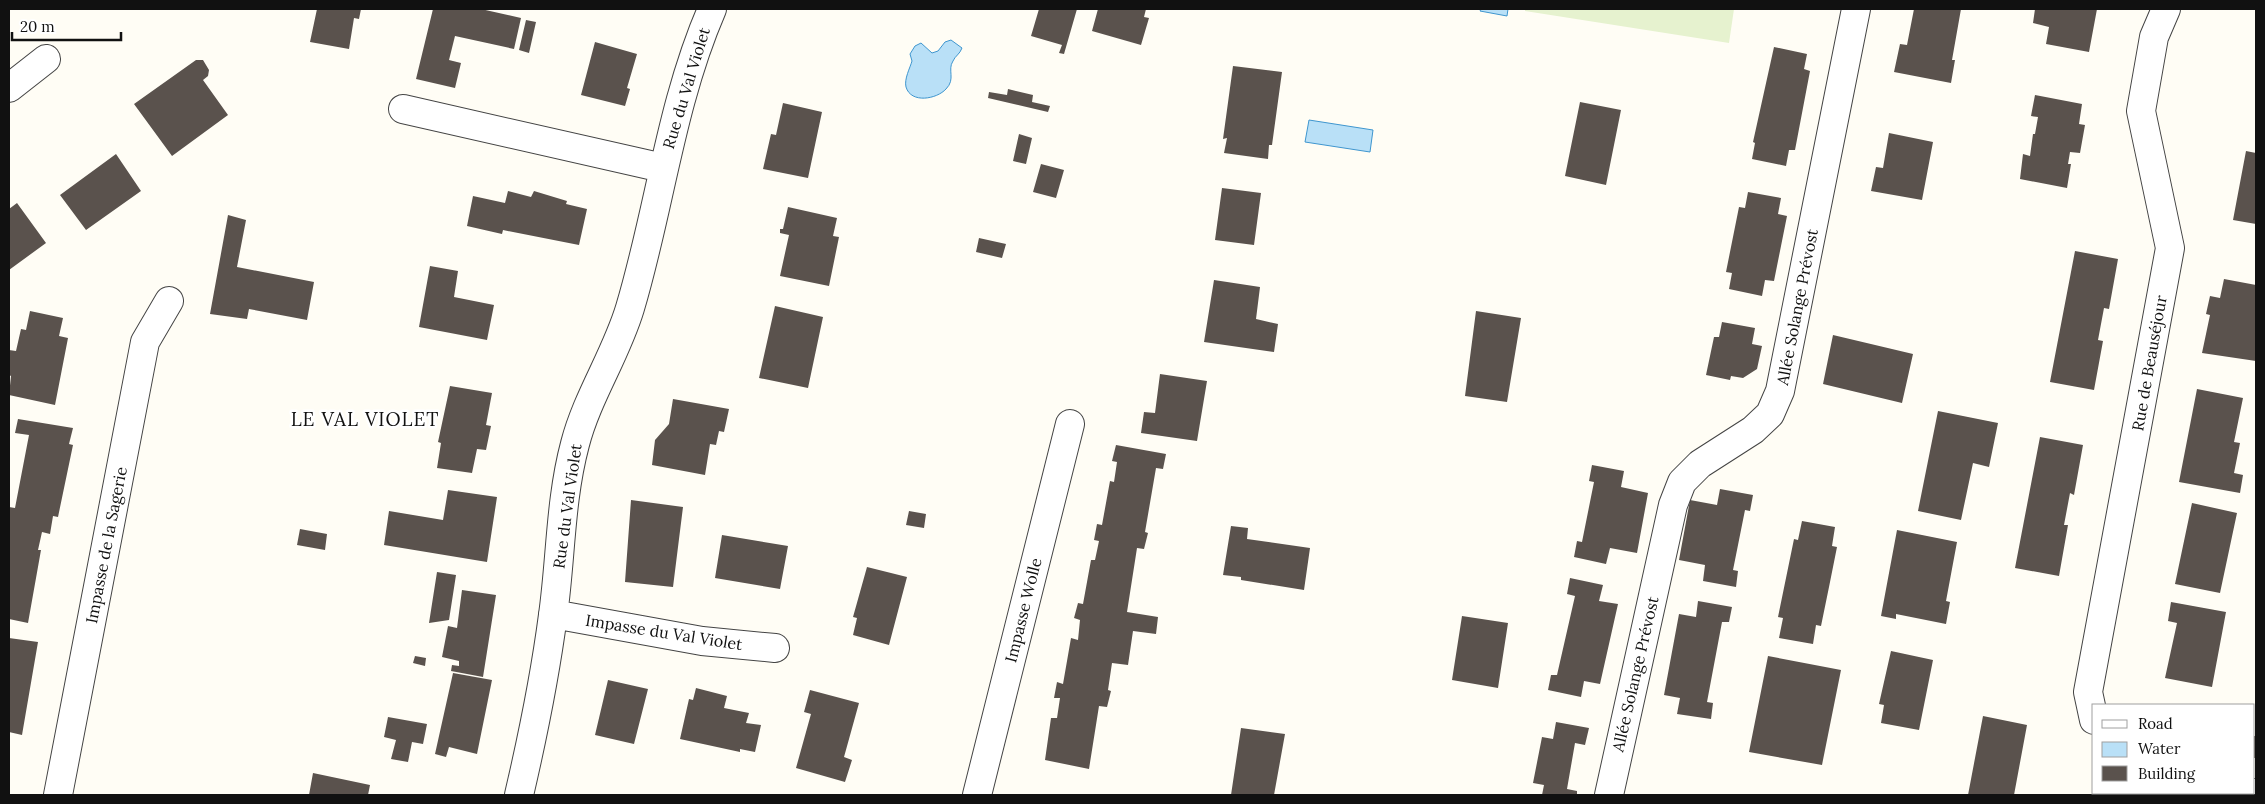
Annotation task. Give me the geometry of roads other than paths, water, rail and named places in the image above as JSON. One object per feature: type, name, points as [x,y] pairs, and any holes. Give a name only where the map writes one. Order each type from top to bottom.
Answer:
[{"type":"street","name":"Rue du Val Violet","points":[[519,795],[539,708],[553,614],[566,489],[575,444],[588,403],[630,310],[662,168],[687,77],[712,9]]},
{"type":"street","name":"Allée Solange Prévost","points":[[1609,795],[1673,505],[1682,482],[1700,464],[1753,430],[1770,414],[1780,391],[1856,9]]},
{"type":"street","name":"Rue de Beauséjour","points":[[2092,711],[2088,692],[2170,248],[2141,111],[2154,37],[2166,9]]},
{"type":"street","points":[[9,88],[46,59]]},
{"type":"street","name":"Rue du Val Violet","points":[[402,109],[662,168]]},
{"type":"street","name":"Impasse de la Sagerie","points":[[58,795],[145,342],[169,301]]},
{"type":"street","name":"Impasse Wolle","points":[[977,795],[1070,424]]},
{"type":"street","name":"Impasse du Val Violet","points":[[553,614],[702,641],[775,648]]},
{"type":"water","points":[[1481,9],[1508,9],[1507,16],[1480,11]]},
{"type":"water","points":[[951,40],[962,48],[951,64],[949,85],[942,92],[931,97],[918,98],[913,96],[906,87],[906,77],[912,61],[910,54],[915,46],[921,43],[932,53],[938,51],[945,42]]},
{"type":"water","points":[[1309,120],[1373,130],[1370,152],[1305,142]]},
{"type":"district","name":"LE VAL VIOLET","points":[[365,419]]}]
